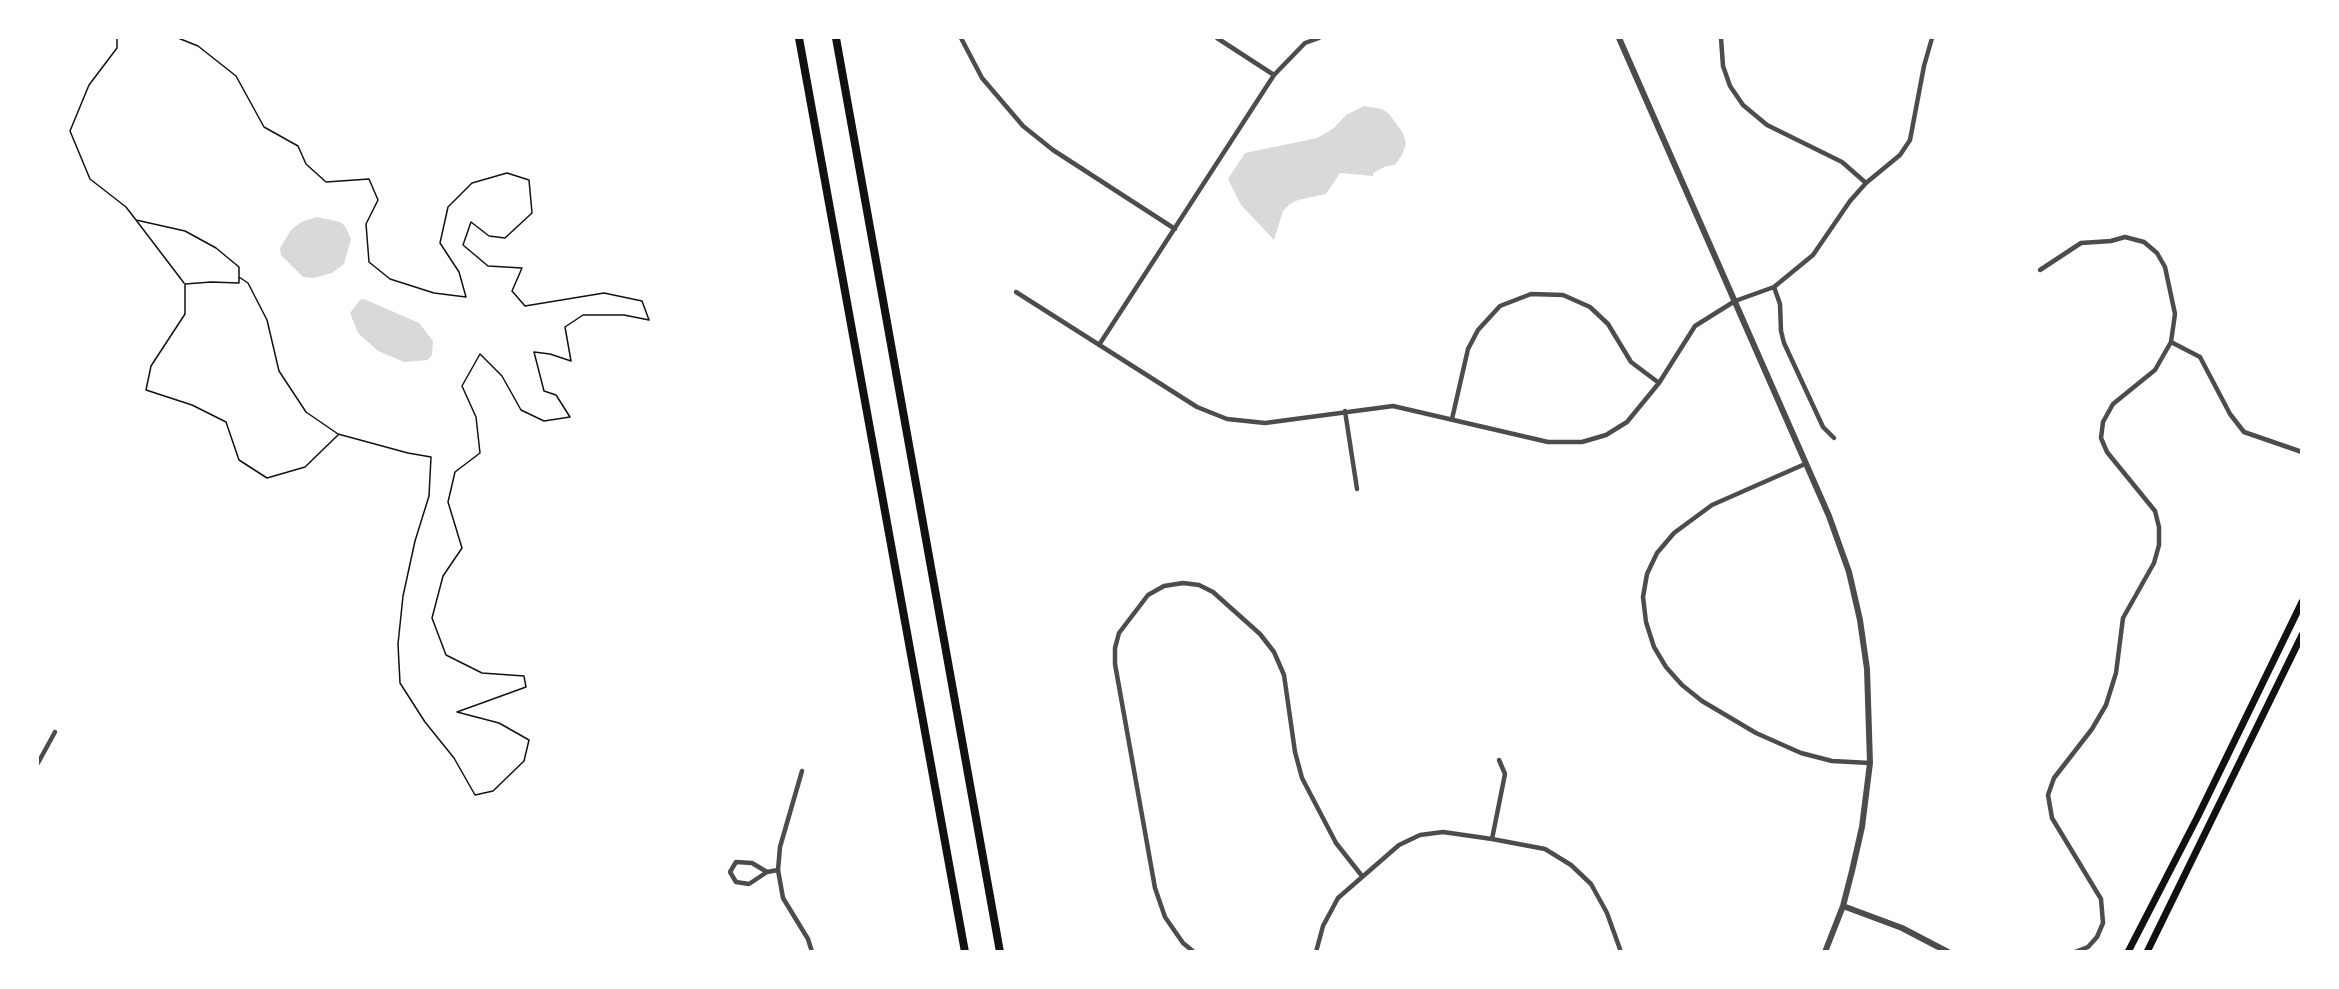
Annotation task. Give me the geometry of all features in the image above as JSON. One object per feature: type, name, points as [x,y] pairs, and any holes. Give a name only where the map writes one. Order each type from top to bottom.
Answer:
[{"type":"highway","points":[[799,38],[965,951]]},
{"type":"highway","points":[[836,38],[1000,951]]},
{"type":"highway","points":[[959,917],[961,951]]},
{"type":"main road","points":[[2128,951],[2198,816],[2301,602]]},
{"type":"main road","points":[[2147,951],[2301,635]]},
{"type":"street","points":[[961,38],[982,78],[1023,126],[1053,150],[1175,229]]},
{"type":"street","points":[[1217,38],[1275,75]]},
{"type":"street","points":[[1100,345],[1275,75],[1305,43],[1319,38]]},
{"type":"street","points":[[1619,38],[1829,516],[1849,572],[1860,620],[1868,669],[1870,764],[1862,827],[1843,906],[1825,951]]},
{"type":"street","points":[[1720,38],[1723,66],[1730,86],[1743,105],[1767,125],[1842,162],[1866,183]]},
{"type":"street","points":[[1016,292],[1197,407],[1227,419],[1265,423],[1393,406],[1548,442],[1582,442],[1606,435],[1627,422],[1659,383],[1695,326],[1735,301],[1774,287],[1813,255],[1850,201],[1866,183],[1900,155],[1910,141],[1932,38]]},
{"type":"street","points":[[2040,270],[2081,243],[2111,241],[2125,237],[2144,243],[2157,253],[2165,267],[2175,314],[2171,342],[2155,370],[2113,404],[2103,422],[2102,438],[2107,452],[2155,512],[2159,527],[2159,545],[2154,563],[2123,618],[2116,673],[2106,705],[2092,729],[2054,778],[2048,795],[2052,818],[2101,899],[2103,923],[2097,937],[2088,947],[2075,951]]},
{"type":"street","points":[[1774,287],[1780,304],[1784,343],[1823,428],[1834,438]]},
{"type":"street","points":[[1452,419],[1468,350],[1478,330],[1500,306],[1531,294],[1563,295],[1590,307],[1608,324],[1631,362],[1659,383]]},
{"type":"street","points":[[2171,342],[2200,357],[2230,414],[2244,432],[2301,452]]},
{"type":"street","points":[[1345,411],[1357,489]]},
{"type":"street","points":[[1805,464],[1712,505],[1674,533],[1657,553],[1647,573],[1643,597],[1646,622],[1654,647],[1666,667],[1682,685],[1702,701],[1756,733],[1801,753],[1832,761],[1870,764]]},
{"type":"street","points":[[1194,951],[1183,943],[1166,917],[1155,888],[1115,664],[1115,648],[1119,633],[1148,595],[1164,586],[1183,583],[1199,585],[1213,592],[1260,634],[1274,652],[1284,675],[1295,752],[1302,778],[1336,843],[1362,876]]},
{"type":"street","points":[[38,763],[56,732]]},
{"type":"street","points":[[1492,839],[1505,774],[1499,760]]},
{"type":"street","points":[[802,771],[780,847],[778,870],[783,898],[808,939],[812,951]]},
{"type":"street","points":[[1316,951],[1323,926],[1338,898],[1399,845],[1420,835],[1443,832],[1545,849],[1571,865],[1590,884],[1602,904],[1621,951]]},
{"type":"street","points":[[767,872],[752,863],[736,862],[730,872],[736,882],[749,884],[767,872],[778,870]]},
{"type":"street","points":[[1843,906],[1902,928],[1948,951]]},
{"type":"path","points":[[117,38],[117,48],[89,85],[70,131],[90,179],[126,207],[185,284],[185,314],[151,366],[146,390],[192,405],[226,422],[239,460],[267,478],[305,467],[338,434]]},
{"type":"path","points":[[178,38],[198,46],[236,76],[264,128],[298,146],[306,164],[326,182],[369,178],[378,200],[366,224],[369,262],[390,279],[434,293],[466,297],[459,272],[440,243],[448,207],[472,183],[507,173],[529,180],[532,213],[505,238],[489,236],[471,222],[463,245],[489,266],[522,268],[512,291],[525,306],[604,293],[642,301],[649,320],[624,315],[583,315],[566,327],[571,361],[550,354],[534,352],[544,391],[556,395],[570,417],[544,422],[521,410],[502,376],[480,354],[462,386],[476,417],[480,453],[454,472],[448,502],[462,548],[443,576],[432,618],[446,655],[482,673],[524,676],[526,687],[457,712],[499,723],[529,740],[524,761],[493,791],[475,795],[454,758],[425,722],[400,683],[398,644],[403,597],[415,542],[429,496],[431,457],[338,434],[306,412],[279,371],[267,320],[248,283],[239,277]]},
{"type":"path","points":[[136,220],[185,231],[216,248],[239,267],[239,283],[185,284]]},
{"type":"shaded area","points":[[1364,106],[1382,109],[1389,114],[1403,133],[1406,144],[1402,155],[1395,165],[1386,166],[1373,173],[1373,176],[1340,173],[1326,194],[1290,204],[1283,211],[1274,240],[1241,205],[1228,179],[1245,153],[1317,138],[1334,128],[1346,115]]},
{"type":"shaded area","points":[[317,217],[340,222],[345,226],[351,239],[344,264],[332,273],[314,278],[303,277],[281,255],[280,248],[291,230],[301,222]]},
{"type":"shaded area","points":[[364,299],[419,323],[433,341],[432,355],[428,360],[404,362],[378,351],[358,333],[350,313],[360,300]]}]
